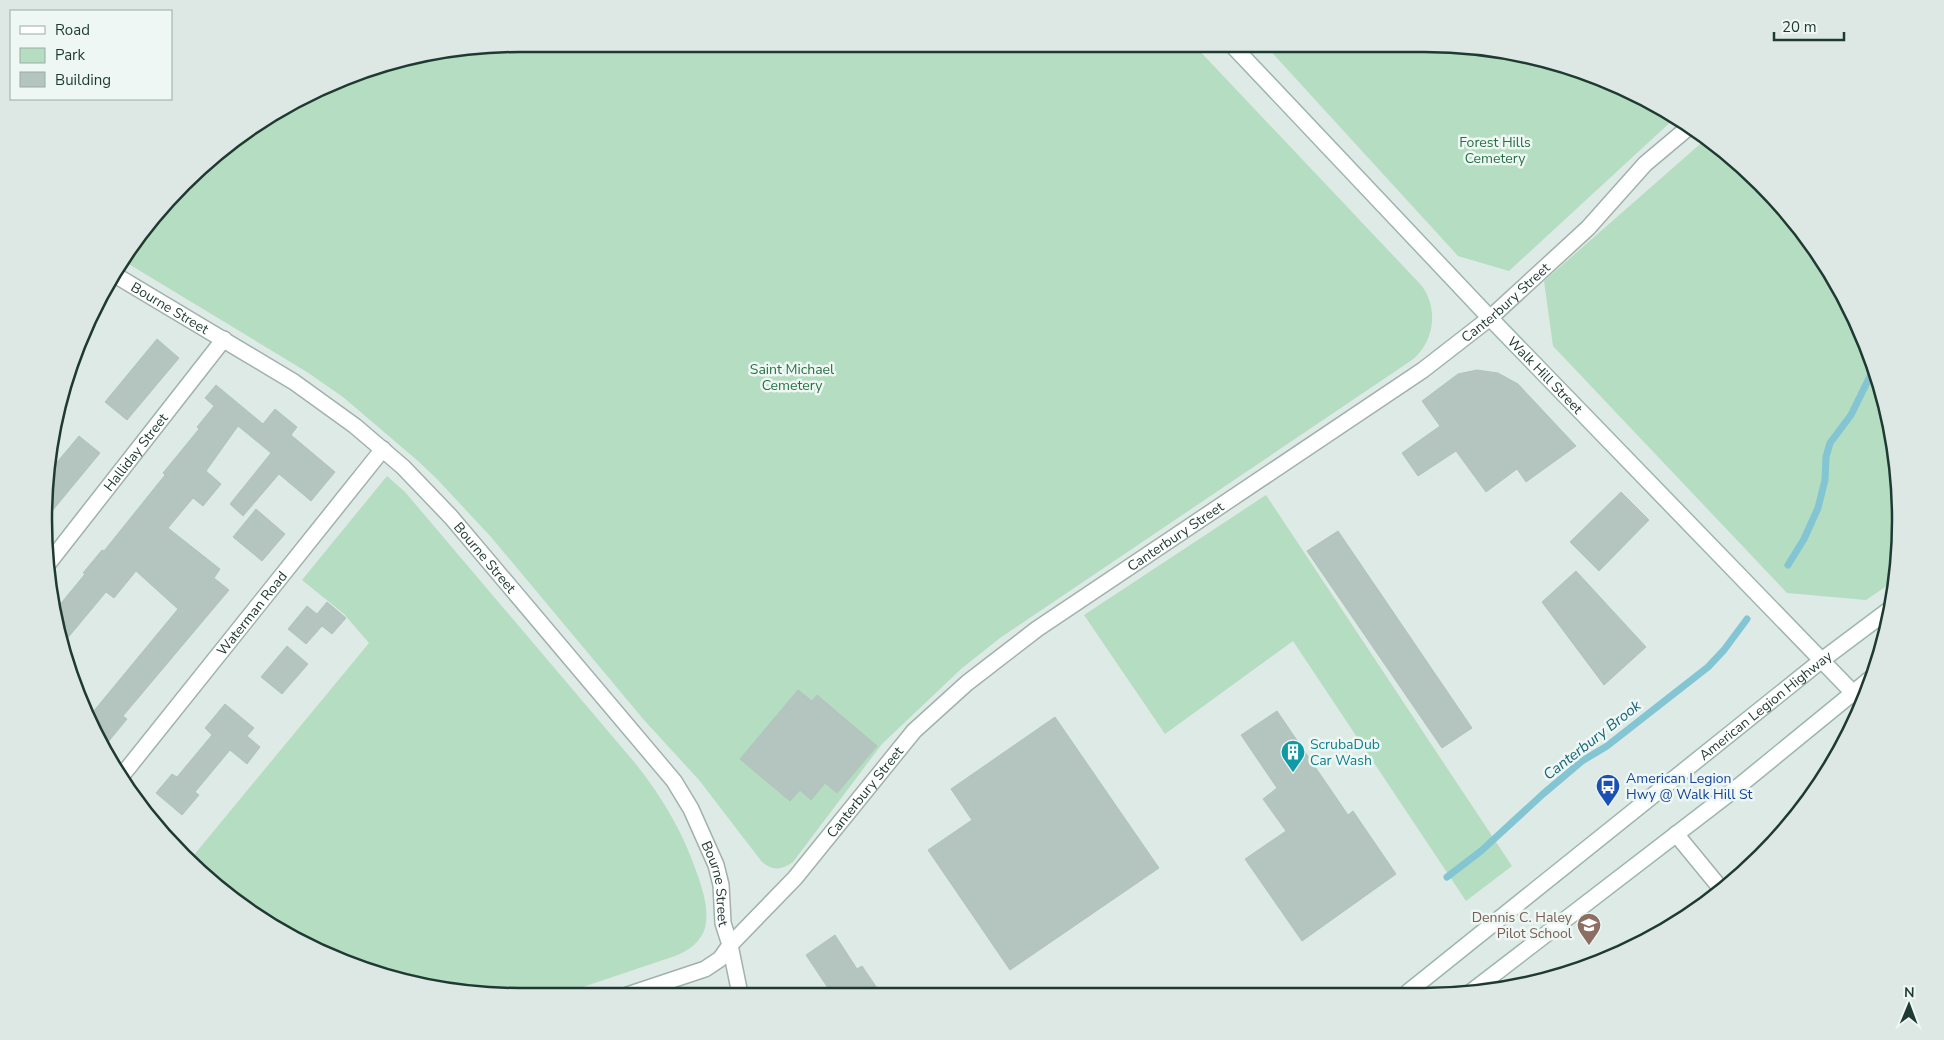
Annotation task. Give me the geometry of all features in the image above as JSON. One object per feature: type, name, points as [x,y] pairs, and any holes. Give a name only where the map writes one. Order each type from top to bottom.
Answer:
[{"type":"street","name":"Walk Hill Street","points":[[1240,53],[1490,318],[1857,698]]},
{"type":"street","name":"Canterbury Street","points":[[648,988],[705,969],[720,959],[730,945],[796,878],[914,731],[974,678],[1011,648],[1063,612],[1423,370],[1490,318],[1588,228],[1644,164],[1684,131]]},
{"type":"street","name":"Bourne Street","points":[[120,278],[257,358],[314,395],[382,449],[420,483],[674,781],[691,809],[716,864],[721,885],[723,923],[730,945]]},
{"type":"street","name":"Halliday Street","points":[[54,556],[224,339]]},
{"type":"street","name":"Waterman Road","points":[[126,771],[382,449]]},
{"type":"street","name":"American Legion Highway","points":[[1413,988],[1822,660],[1882,615]]},
{"type":"street","points":[[1481,984],[1856,699]]},
{"type":"street","points":[[1676,834],[1717,884]]},
{"type":"street","points":[[730,945],[739,988]]},
{"type":"green space","name":"Saint Michael Cemetery","points":[[1202,53],[1422,286],[1431,305],[1432,315],[1432,325],[1425,344],[1412,360],[1000,638],[961,669],[882,744],[793,862],[781,868],[773,868],[762,862],[699,780],[644,720],[491,537],[437,479],[343,397],[307,372],[129,264],[149,235],[189,189],[235,149],[286,115],[341,88],[399,68],[459,56],[489,54]]},
{"type":"green space","name":"Forest Hills Cemetery","points":[[1272,53],[1455,54],[1515,61],[1545,68],[1603,88],[1670,122],[1509,271],[1458,256]]},
{"type":"green space","points":[[1701,143],[1755,189],[1795,235],[1813,260],[1843,313],[1867,370],[1876,399],[1888,459],[1892,520],[1887,586],[1866,600],[1787,593],[1553,346],[1544,281]]},
{"type":"green space","points":[[387,476],[405,492],[635,763],[656,791],[673,818],[687,847],[703,891],[706,916],[705,928],[697,942],[689,949],[675,956],[580,988],[520,988],[459,984],[429,979],[370,963],[341,952],[286,925],[235,891],[194,855],[369,643],[344,614],[302,580]]},
{"type":"green space","points":[[1266,495],[1512,866],[1466,901],[1293,641],[1165,734],[1084,615]]},
{"type":"building","points":[[157,339],[179,358],[127,420],[105,402]]},
{"type":"building","points":[[1477,370],[1498,373],[1518,384],[1576,446],[1526,482],[1517,469],[1486,492],[1456,451],[1418,476],[1402,453],[1440,426],[1422,401],[1458,374]]},
{"type":"building","points":[[216,385],[263,424],[275,409],[297,427],[291,435],[335,472],[311,501],[279,474],[243,516],[230,504],[271,453],[238,426],[206,471],[221,484],[203,506],[193,498],[168,528],[220,569],[214,578],[229,590],[123,716],[127,719],[109,741],[94,711],[178,609],[136,571],[114,598],[106,592],[67,638],[60,605],[85,574],[83,573],[102,550],[104,551],[165,475],[163,473],[199,429],[197,427],[214,406],[205,398]]},
{"type":"building","points":[[79,436],[100,453],[53,510],[54,489],[56,464]]},
{"type":"building","points":[[1621,492],[1649,520],[1599,571],[1570,542]]},
{"type":"building","points":[[256,509],[285,534],[262,561],[233,537]]},
{"type":"building","points":[[1338,531],[1472,728],[1442,748],[1307,551]]},
{"type":"building","points":[[1576,571],[1646,647],[1604,685],[1542,602]]},
{"type":"building","points":[[327,602],[346,618],[332,634],[322,626],[306,644],[288,629],[307,606],[317,614]]},
{"type":"building","points":[[287,646],[308,664],[282,694],[261,677]]},
{"type":"building","points":[[798,690],[812,701],[817,695],[877,746],[837,793],[825,783],[811,800],[800,790],[790,801],[740,759]]},
{"type":"building","points":[[225,704],[254,728],[247,736],[260,747],[247,764],[230,750],[195,792],[199,795],[182,815],[156,793],[172,774],[177,777],[212,735],[205,728]]},
{"type":"building","points":[[1277,711],[1348,815],[1353,811],[1396,874],[1302,941],[1245,859],[1286,831],[1263,799],[1277,788],[1241,735]]},
{"type":"building","points":[[1055,717],[1159,868],[1010,970],[928,850],[972,820],[951,789]]},
{"type":"building","points":[[835,935],[857,969],[862,966],[877,988],[828,988],[806,955]]},
{"type":"waterway","name":"Canterbury Brook","points":[[1788,565],[1804,539],[1818,508],[1825,480],[1826,457],[1830,443],[1851,415],[1869,378]]},
{"type":"waterway","name":"Canterbury Brook","points":[[1447,877],[1481,851],[1582,761],[1607,746],[1708,667],[1724,650],[1747,619]]},
{"type":"place","name":"ScrubaDub Car Wash","points":[[1293,773]]},
{"type":"place","name":"American Legion Hwy @ Walk Hill St","points":[[1608,807]]},
{"type":"place","name":"Dennis C. Haley Pilot School","points":[[1589,946]]}]
